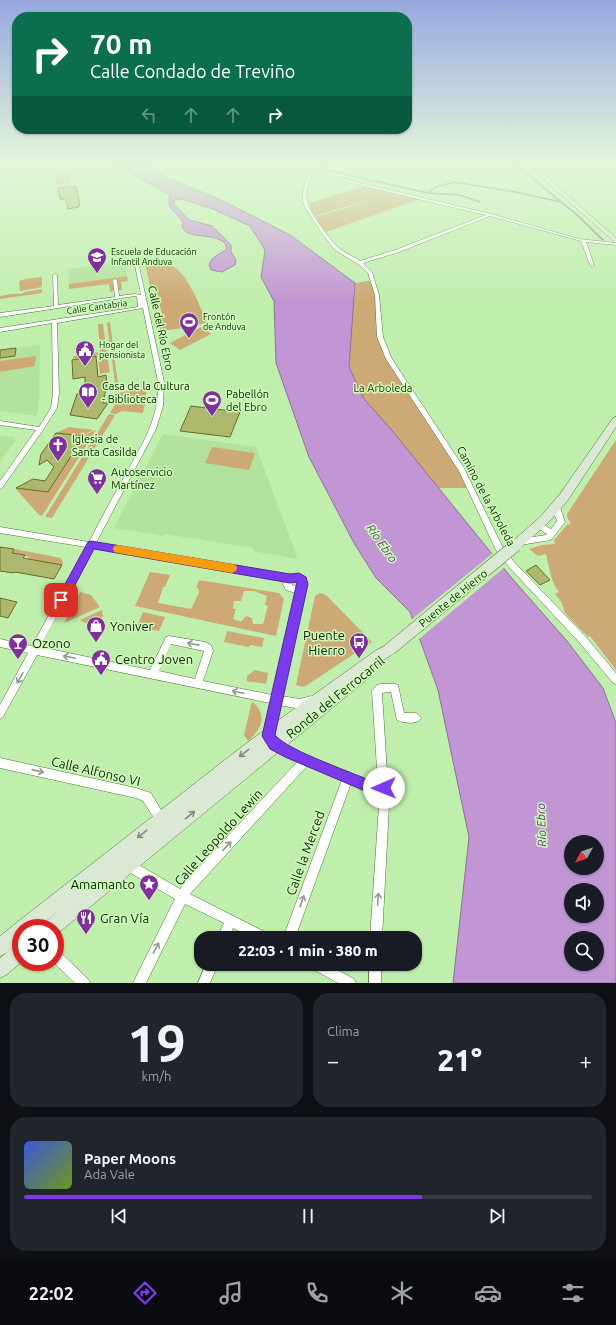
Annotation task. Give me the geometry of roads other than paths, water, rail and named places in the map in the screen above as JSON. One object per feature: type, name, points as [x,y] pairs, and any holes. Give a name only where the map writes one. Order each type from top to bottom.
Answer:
[{"type":"main road","points":[[580,210],[616,243]]},
{"type":"main road","name":"Puente de Hierro","points":[[390,650],[518,544],[542,522],[556,507],[579,477],[616,420]]},
{"type":"main road","name":"Ronda del Ferrocarril","points":[[62,919],[170,831],[317,700],[379,655],[390,650]]},
{"type":"main road","name":"Ronda del Ferrocarril","points":[[35,919],[161,818],[271,741],[388,655],[390,650]]},
{"type":"main road","points":[[0,947],[12,937]]},
{"type":"main road","points":[[0,969],[12,959]]},
{"type":"street","name":"Camino de la Arboleda","points":[[308,210],[316,223],[332,244],[340,252],[360,263],[370,272],[374,280],[377,295],[380,336],[389,359],[462,470],[499,548],[511,564],[582,639],[616,680]]},
{"type":"street","points":[[468,210],[583,241],[616,243]]},
{"type":"street","points":[[360,263],[490,215]]},
{"type":"street","points":[[583,241],[592,265]]},
{"type":"street","name":"Calle del Río Ebro","points":[[0,714],[153,429],[162,402],[161,382],[137,266]]},
{"type":"street","points":[[55,275],[56,306]]},
{"type":"street","points":[[114,280],[117,297]]},
{"type":"street","name":"Calle Cantabria","points":[[0,314],[143,293]]},
{"type":"street","name":"Calle Cantabria","points":[[0,314],[135,295],[139,296],[141,308],[0,330]]},
{"type":"street","name":"Calle Cantabria","points":[[0,330],[146,309]]},
{"type":"street","points":[[0,486],[41,429],[54,408],[56,394],[55,323]]},
{"type":"street","points":[[0,423],[41,429]]},
{"type":"street","points":[[518,544],[548,538],[561,522],[556,507]]},
{"type":"street","points":[[542,522],[558,526]]},
{"type":"street","points":[[542,522],[552,534]]},
{"type":"street","points":[[0,530],[290,578],[287,584],[289,588],[294,590],[301,588],[276,700],[271,741],[306,760],[377,790],[384,795]]},
{"type":"street","points":[[153,674],[169,640],[204,646],[208,648],[209,652],[198,683]]},
{"type":"street","points":[[0,642],[276,700],[300,704],[317,700]]},
{"type":"street","points":[[376,931],[384,795],[376,691],[380,688],[395,688],[400,717],[416,718]]},
{"type":"street","name":"Calle Leopoldo Lewin","points":[[139,983],[187,888],[306,760]]},
{"type":"street","name":"Calle Alfonso VI","points":[[0,763],[136,793],[147,797],[170,831]]},
{"type":"street","name":"Calle la Merced","points":[[292,931],[348,777]]},
{"type":"street","points":[[128,865],[143,875],[252,931]]},
{"type":"street","points":[[226,931],[231,920]]},
{"type":"street","points":[[64,964],[84,983]]},
{"type":"street","points":[[204,983],[209,971]]},
{"type":"street","points":[[328,971],[350,983]]},
{"type":"street","points":[[374,971],[374,983]]},
{"type":"water","points":[[172,210],[180,210],[189,220],[212,226],[231,245],[231,252],[236,260],[235,265],[222,272],[211,270],[209,265],[210,262],[227,249],[225,243],[215,238],[186,232],[182,227],[183,222]]},
{"type":"water","name":"Río Ebro","points":[[215,210],[240,210],[290,235],[355,283],[349,367],[364,399],[390,428],[510,576],[567,641],[603,688],[616,723],[616,983],[453,983],[469,837],[438,690],[410,612],[376,578],[354,543],[309,457],[276,363],[274,301],[261,277],[265,250],[250,226]]},
{"type":"waterway","points":[[571,210],[603,240]]},
{"type":"place","name":"Escuela de Educación Infantil Anduva","points":[[97,274]]},
{"type":"place","name":"Frontón de Anduva","points":[[189,339]]},
{"type":"place","name":"Hogar del pensionista","points":[[85,367]]},
{"type":"place","name":"Casa de la Cultura - Biblioteca","points":[[88,409]]},
{"type":"place","name":"Pabellón del Ebro","points":[[212,417]]},
{"type":"place","name":"Iglesia de Santa Casilda","points":[[58,462]]},
{"type":"place","name":"Autoservicio Martínez","points":[[97,495]]},
{"type":"place","name":"Yoniver","points":[[96,643]]},
{"type":"place","name":"Puente Hierro","points":[[359,659]]},
{"type":"place","name":"Ozono","points":[[18,660]]},
{"type":"place","name":"Centro Joven","points":[[101,676]]},
{"type":"place","name":"Amamanto","points":[[149,901]]},
{"type":"place","name":"Gran Vía","points":[[86,935]]},
{"type":"park label","name":"La Arboleda","points":[[383,388]]}]
